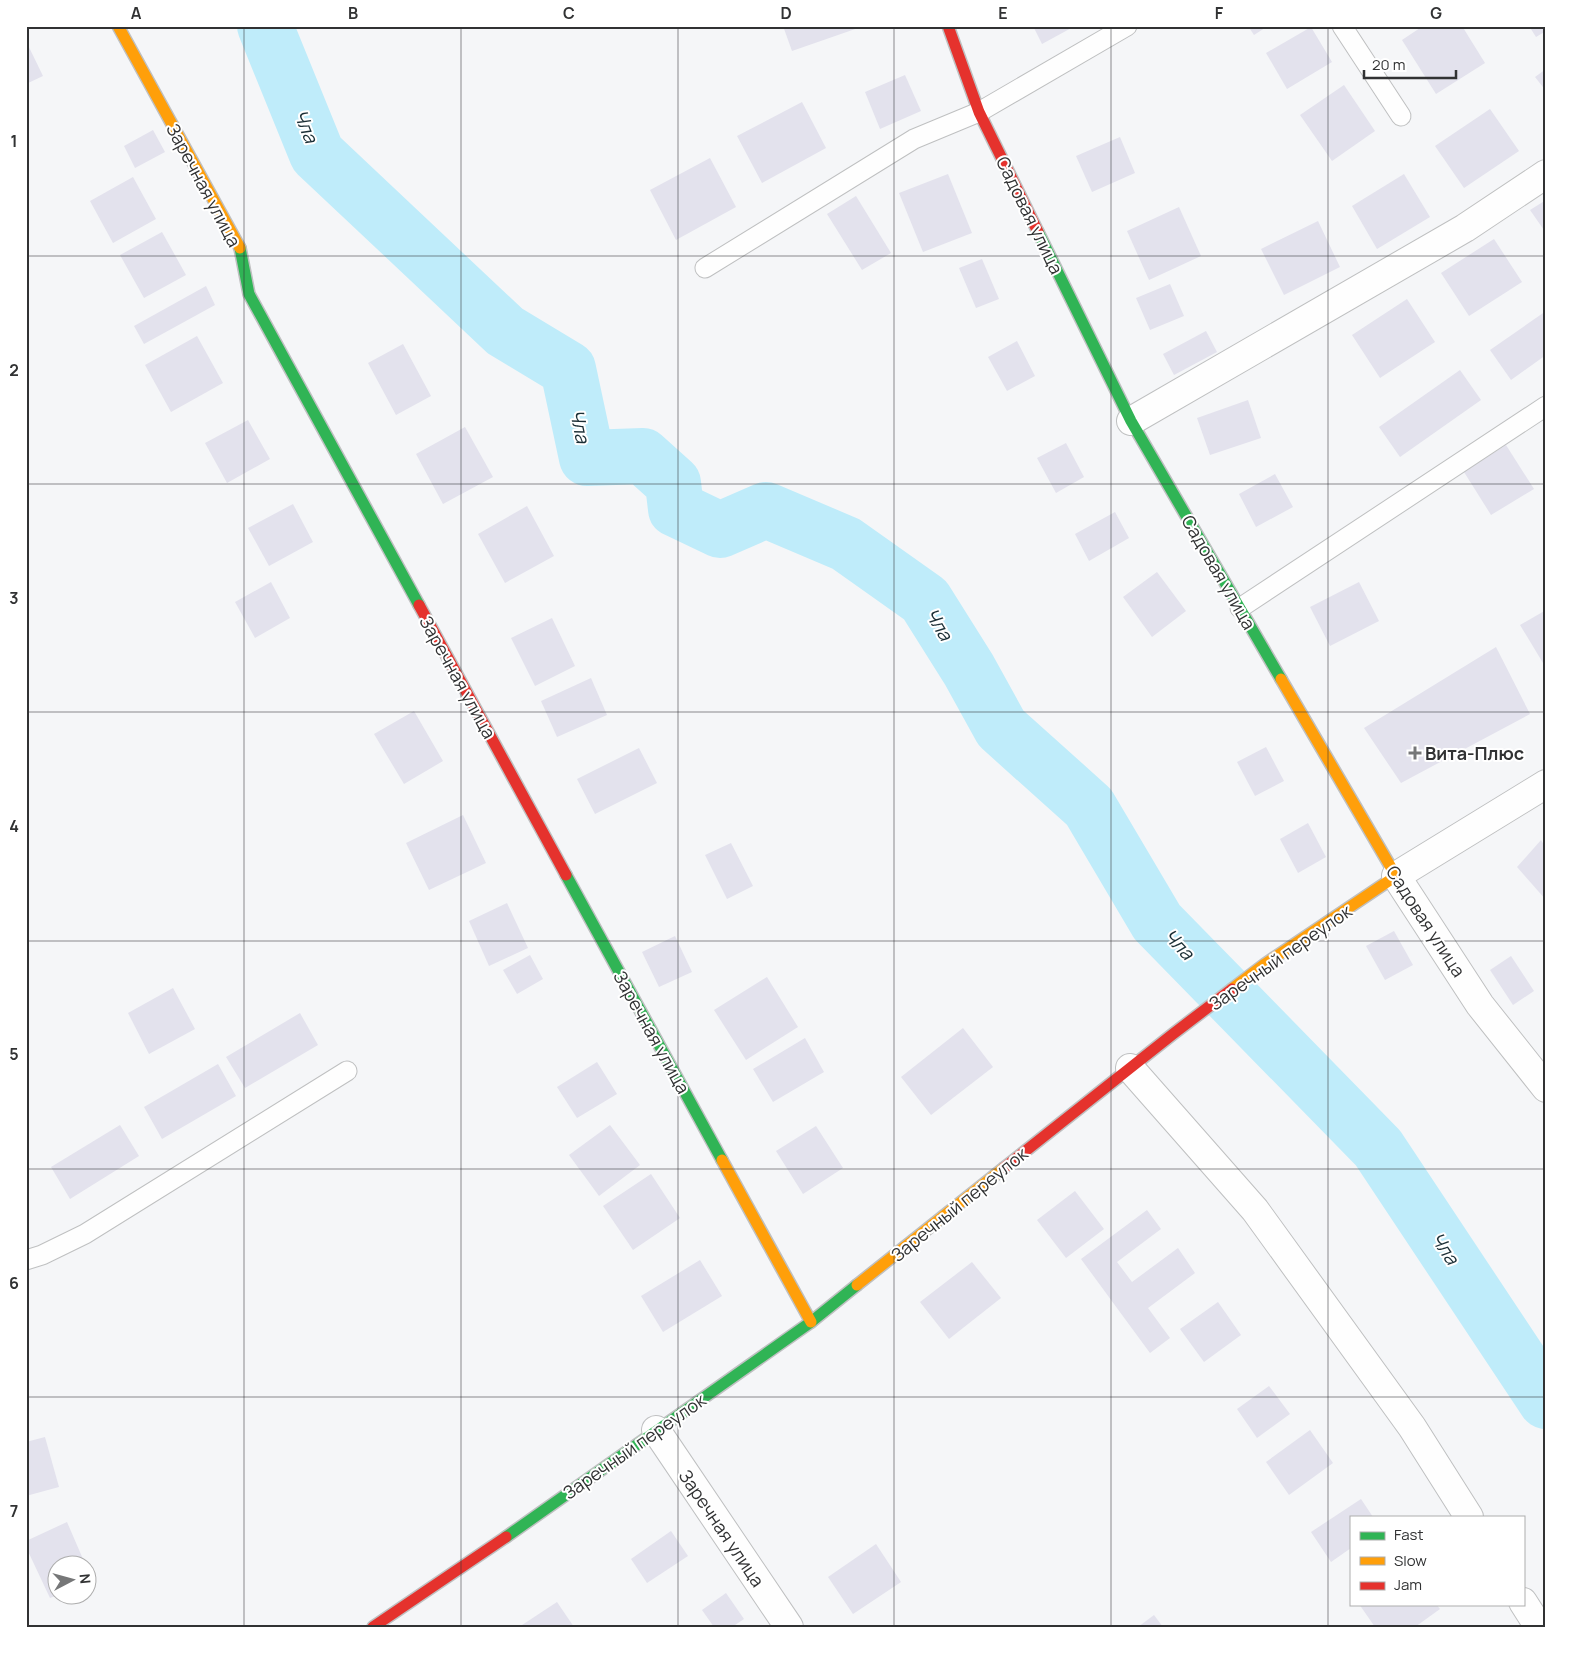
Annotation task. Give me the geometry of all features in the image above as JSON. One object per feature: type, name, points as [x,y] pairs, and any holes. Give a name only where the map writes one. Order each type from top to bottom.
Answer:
[{"type":"street","name":"Заречная улица","points":[[118,26],[239,244],[249,294],[811,1322]]},
{"type":"street","name":"Садовая улица","points":[[948,26],[979,112],[1131,421],[1396,876],[1480,1005],[1546,1088]]},
{"type":"street","points":[[1131,421],[1465,228],[1546,174]]},
{"type":"street","name":"Заречный переулок","points":[[373,1627],[492,1546],[811,1322],[1173,1034],[1265,964],[1396,876],[1546,784]]},
{"type":"street","points":[[1130,1068],[1255,1210],[1412,1427],[1468,1516]]},
{"type":"street","name":"Заречная улица","points":[[656,1430],[789,1627]]},
{"type":"street","points":[[1524,1604],[1539,1627]]},
{"type":"lane","points":[[705,268],[914,139],[979,112],[1127,26]]},
{"type":"lane","points":[[1342,26],[1402,116]]},
{"type":"lane","points":[[1240,608],[1546,406]]},
{"type":"lane","points":[[26,1260],[42,1255],[85,1234],[347,1071]]},
{"type":"building","points":[[783,26],[861,26],[861,27],[792,51]]},
{"type":"building","points":[[1033,26],[1075,26],[1042,44]]},
{"type":"building","points":[[1248,26],[1268,26],[1254,35]]},
{"type":"building","points":[[1423,26],[1462,26],[1485,63],[1436,94],[1402,40]]},
{"type":"building","points":[[1529,26],[1546,26],[1546,31],[1536,37]]},
{"type":"building","points":[[1311,27],[1332,62],[1287,89],[1266,53]]},
{"type":"building","points":[[26,41],[43,76],[26,84]]},
{"type":"building","points":[[1546,69],[1546,91],[1535,77]]},
{"type":"building","points":[[905,75],[921,111],[880,129],[865,92]]},
{"type":"building","points":[[1344,85],[1375,131],[1332,161],[1300,115]]},
{"type":"building","points":[[802,102],[826,148],[762,183],[737,136]]},
{"type":"building","points":[[1490,109],[1519,151],[1464,188],[1435,146]]},
{"type":"building","points":[[153,130],[165,152],[135,168],[124,146]]},
{"type":"building","points":[[1120,137],[1135,173],[1092,192],[1076,156]]},
{"type":"building","points":[[710,158],[736,207],[676,240],[650,190]]},
{"type":"building","points":[[948,174],[972,233],[923,252],[899,193]]},
{"type":"building","points":[[1404,174],[1430,217],[1377,249],[1352,206]]},
{"type":"building","points":[[133,177],[156,219],[113,243],[90,201]]},
{"type":"building","points":[[856,196],[891,253],[862,270],[827,214]]},
{"type":"building","points":[[1546,200],[1546,233],[1530,210]]},
{"type":"building","points":[[1179,207],[1201,256],[1149,280],[1127,231]]},
{"type":"building","points":[[1318,221],[1340,267],[1284,295],[1261,249]]},
{"type":"building","points":[[162,232],[186,275],[144,298],[120,255]]},
{"type":"building","points":[[1494,239],[1522,282],[1469,316],[1441,273]]},
{"type":"building","points":[[982,259],[999,299],[976,308],[959,268]]},
{"type":"building","points":[[1170,284],[1184,316],[1150,330],[1136,298]]},
{"type":"building","points":[[206,286],[215,305],[144,344],[134,326]]},
{"type":"building","points":[[1407,299],[1435,342],[1380,378],[1352,335]]},
{"type":"building","points":[[1546,311],[1546,355],[1511,380],[1490,350]]},
{"type":"building","points":[[1206,331],[1217,352],[1174,375],[1163,354]]},
{"type":"building","points":[[197,336],[223,383],[171,412],[145,365]]},
{"type":"building","points":[[1017,341],[1035,376],[1007,391],[988,357]]},
{"type":"building","points":[[403,344],[431,396],[396,415],[368,363]]},
{"type":"building","points":[[1460,370],[1481,400],[1400,457],[1379,427]]},
{"type":"building","points":[[1248,400],[1261,438],[1210,455],[1197,418]]},
{"type":"building","points":[[248,420],[270,459],[227,483],[205,443]]},
{"type":"building","points":[[465,427],[493,477],[443,504],[416,454]]},
{"type":"building","points":[[1066,443],[1084,477],[1056,493],[1037,458]]},
{"type":"building","points":[[1506,445],[1534,489],[1491,515],[1464,472]]},
{"type":"building","points":[[1275,474],[1293,507],[1256,527],[1239,494]]},
{"type":"building","points":[[293,504],[313,542],[269,566],[248,528]]},
{"type":"building","points":[[527,506],[554,556],[505,583],[478,534]]},
{"type":"building","points":[[1115,512],[1129,538],[1089,561],[1075,534]]},
{"type":"building","points":[[1157,572],[1186,611],[1152,637],[1123,597]]},
{"type":"building","points":[[271,582],[290,618],[255,638],[235,602]]},
{"type":"building","points":[[1359,582],[1379,621],[1330,646],[1310,607]]},
{"type":"building","points":[[1546,610],[1546,668],[1520,625]]},
{"type":"building","points":[[552,618],[575,666],[535,686],[511,638]]},
{"type":"building","points":[[1496,647],[1530,714],[1401,783],[1364,728]]},
{"type":"building","points":[[591,678],[607,715],[557,737],[541,701]]},
{"type":"building","points":[[414,711],[443,761],[404,784],[374,734]]},
{"type":"building","points":[[1266,747],[1284,781],[1255,796],[1237,762]]},
{"type":"building","points":[[639,748],[657,783],[595,814],[577,779]]},
{"type":"building","points":[[463,815],[486,863],[429,890],[406,843]]},
{"type":"building","points":[[1308,823],[1326,857],[1298,873],[1280,839]]},
{"type":"building","points":[[1541,840],[1546,848],[1546,900],[1517,867]]},
{"type":"building","points":[[731,843],[753,886],[727,899],[705,855]]},
{"type":"building","points":[[507,903],[528,948],[489,966],[469,921]]},
{"type":"building","points":[[1394,931],[1413,965],[1385,980],[1366,946]]},
{"type":"building","points":[[675,936],[692,972],[659,987],[642,952]]},
{"type":"building","points":[[530,955],[543,979],[517,994],[503,970]]},
{"type":"building","points":[[1511,956],[1534,991],[1513,1005],[1490,970]]},
{"type":"building","points":[[767,977],[798,1027],[746,1060],[714,1010]]},
{"type":"building","points":[[173,988],[195,1029],[149,1054],[128,1013]]},
{"type":"building","points":[[300,1013],[318,1045],[245,1088],[226,1057]]},
{"type":"building","points":[[963,1028],[993,1067],[931,1115],[901,1077]]},
{"type":"building","points":[[805,1038],[824,1072],[773,1102],[753,1069]]},
{"type":"building","points":[[597,1062],[617,1094],[577,1118],[557,1087]]},
{"type":"building","points":[[218,1064],[236,1096],[162,1139],[144,1107]]},
{"type":"building","points":[[120,1125],[139,1156],[70,1199],[51,1167]]},
{"type":"building","points":[[610,1125],[640,1165],[599,1196],[569,1155]]},
{"type":"building","points":[[816,1126],[843,1168],[803,1194],[776,1151]]},
{"type":"building","points":[[651,1174],[680,1218],[633,1250],[603,1206]]},
{"type":"building","points":[[1075,1191],[1104,1229],[1066,1258],[1037,1220]]},
{"type":"building","points":[[1147,1210],[1161,1229],[1117,1262],[1132,1282],[1178,1248],[1195,1273],[1148,1308],[1170,1338],[1150,1353],[1081,1259]]},
{"type":"building","points":[[700,1260],[722,1296],[663,1332],[641,1296]]},
{"type":"building","points":[[972,1262],[1001,1298],[949,1339],[920,1302]]},
{"type":"building","points":[[1218,1302],[1241,1335],[1204,1362],[1180,1329]]},
{"type":"building","points":[[1269,1386],[1290,1414],[1257,1438],[1237,1409]]},
{"type":"building","points":[[1310,1430],[1333,1463],[1289,1495],[1266,1462]]},
{"type":"building","points":[[45,1437],[59,1487],[26,1496],[26,1442]]},
{"type":"building","points":[[1361,1499],[1372,1516],[1350,1516],[1350,1549],[1331,1562],[1311,1532]]},
{"type":"building","points":[[67,1522],[82,1556],[48,1556],[48,1594],[26,1547],[26,1541]]},
{"type":"building","points":[[671,1531],[688,1556],[647,1583],[631,1559]]},
{"type":"building","points":[[876,1544],[901,1582],[853,1614],[828,1577]]},
{"type":"building","points":[[726,1593],[744,1619],[732,1627],[714,1627],[702,1610]]},
{"type":"building","points":[[557,1602],[574,1627],[519,1627]]},
{"type":"building","points":[[1360,1606],[1438,1606],[1440,1609],[1415,1627],[1375,1627]]},
{"type":"building","points":[[1154,1615],[1163,1627],[1138,1627]]},
{"type":"waterway","name":"Чла","points":[[265,26],[317,154],[505,331],[568,369],[587,458],[643,456],[673,483],[676,509],[720,530],[766,510],[846,544],[925,600],[969,670],[1001,728],[1089,807],[1157,922],[1378,1148],[1546,1401]]},
{"type":"traffic: fast","points":[[1038,232],[1131,421],[1281,679]]},
{"type":"traffic: fast","points":[[240,248],[249,294],[419,605]]},
{"type":"traffic: fast","points":[[566,875],[722,1160]]},
{"type":"traffic: fast","points":[[506,1537],[811,1322],[857,1285]]},
{"type":"traffic: slow","points":[[118,26],[240,248]]},
{"type":"traffic: slow","points":[[1232,989],[1265,964],[1396,876],[1281,679]]},
{"type":"traffic: slow","points":[[722,1160],[811,1322]]},
{"type":"traffic: slow","points":[[857,1285],[1004,1168]]},
{"type":"traffic: jam","points":[[948,26],[979,112],[1038,232]]},
{"type":"traffic: jam","points":[[419,605],[566,875]]},
{"type":"traffic: jam","points":[[1004,1168],[1232,989]]},
{"type":"traffic: jam","points":[[373,1627],[506,1537]]},
{"type":"place","name":"Вита-Плюс","points":[[1415,753]]}]
